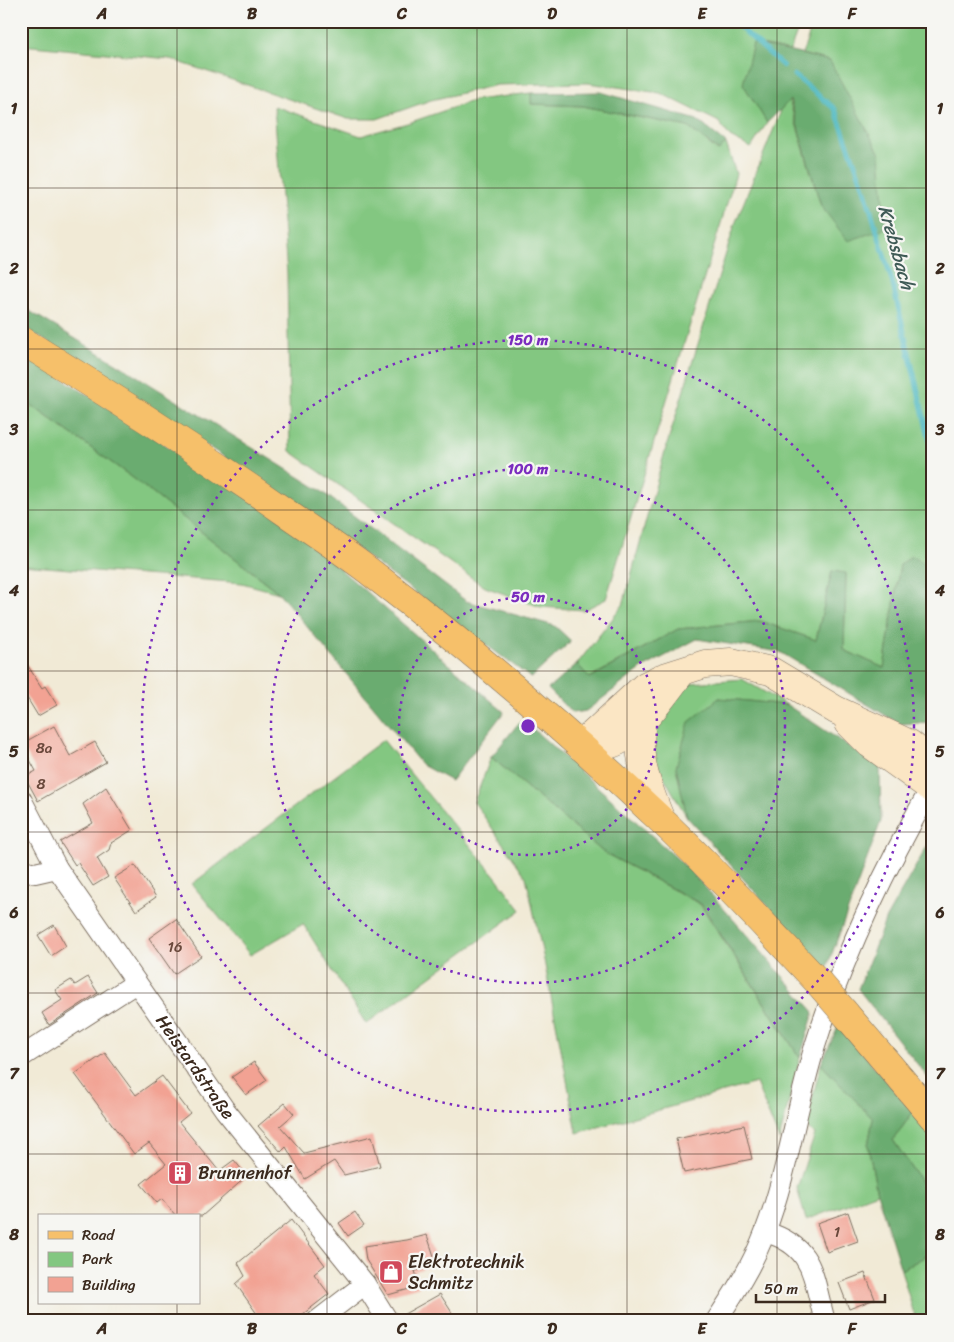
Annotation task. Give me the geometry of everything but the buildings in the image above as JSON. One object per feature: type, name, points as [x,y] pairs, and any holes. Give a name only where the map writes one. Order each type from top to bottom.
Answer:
[{"type":"main road","points":[[21,340],[198,452],[373,573],[514,688],[661,820],[732,891],[819,983],[933,1117]]},
{"type":"main road","points":[[580,746],[645,686],[661,678],[715,662],[731,662],[758,667],[784,678],[836,710],[900,740],[923,754],[928,759],[932,776],[932,788]]},
{"type":"main road","points":[[580,746],[601,746],[618,741],[632,731],[682,672]]},
{"type":"main road","points":[[836,710],[870,744],[932,788]]},
{"type":"main road","points":[[643,719],[640,742],[643,769],[661,820]]},
{"type":"main road","points":[[900,740],[933,736]]},
{"type":"street","points":[[716,1321],[752,1263],[766,1232],[786,1163],[808,1067],[842,973],[883,876],[932,788]]},
{"type":"street","name":"Heistardstraße","points":[[21,799],[57,868],[225,1110],[365,1284],[388,1321]]},
{"type":"street","points":[[21,869],[35,873],[57,868]]},
{"type":"street","points":[[21,1057],[136,983]]},
{"type":"street","points":[[766,1232],[792,1243],[803,1254],[825,1321]]},
{"type":"street","points":[[316,1321],[365,1284]]},
{"type":"green space","points":[[21,21],[801,21],[790,51],[753,43],[744,84],[767,123],[751,148],[730,137],[719,122],[660,93],[588,83],[497,85],[431,100],[377,119],[348,119],[170,59],[21,45]]},
{"type":"green space","points":[[814,21],[933,21],[933,568],[911,556],[900,565],[884,668],[844,650],[846,574],[832,571],[816,640],[760,621],[678,629],[589,678],[577,664],[623,605],[665,451],[735,224],[783,106],[789,100],[821,206],[830,61],[802,54]]},
{"type":"green space","points":[[753,43],[830,61],[880,154],[886,228],[848,241],[821,206],[790,100],[767,123],[743,84]]},
{"type":"green space","points":[[601,92],[697,120],[726,143],[719,151],[688,127],[583,106],[531,104],[531,93]]},
{"type":"green space","points":[[531,93],[532,104],[583,106],[688,127],[718,151],[726,143],[736,174],[606,599],[584,610],[541,607],[485,587],[290,451],[287,274],[274,106],[361,136],[411,122],[475,100]]},
{"type":"green space","points":[[21,306],[320,490],[466,601],[555,626],[571,641],[531,678],[289,499],[21,325]]},
{"type":"green space","points":[[21,352],[286,522],[504,712],[451,781],[422,765],[279,593],[133,478],[21,398]]},
{"type":"green space","points":[[21,398],[133,478],[279,593],[242,583],[21,565]]},
{"type":"green space","points":[[911,556],[933,568],[933,722],[900,724],[780,652],[697,639],[641,669],[586,711],[572,713],[548,689],[577,664],[590,678],[678,629],[760,621],[816,640],[832,571],[846,573],[844,650],[884,668],[900,565]]},
{"type":"green space","points":[[742,679],[787,705],[719,698],[676,767],[687,817],[654,760],[653,718],[691,683]]},
{"type":"green space","points":[[719,698],[787,705],[880,767],[881,821],[826,970],[687,817],[676,767],[689,722]]},
{"type":"green space","points":[[522,719],[690,870],[814,1012],[800,1058],[701,904],[603,852],[491,757]]},
{"type":"green space","points":[[383,740],[521,910],[366,1024],[303,924],[250,955],[192,884]]},
{"type":"green space","points":[[491,757],[603,852],[700,904],[800,1058],[779,1140],[756,1083],[577,1133],[526,877],[474,802]]},
{"type":"green space","points":[[933,836],[933,1084],[858,989],[886,918]]},
{"type":"green space","points":[[839,1025],[913,1112],[893,1140],[933,1199],[933,1252],[901,1270],[877,1193],[868,1145],[873,1119],[821,1064]]},
{"type":"green space","points":[[821,1064],[873,1119],[868,1145],[877,1193],[806,1220],[797,1188],[815,1134],[805,1127]]},
{"type":"green space","points":[[913,1112],[933,1138],[933,1199],[893,1140]]},
{"type":"green space","points":[[933,1252],[933,1321],[916,1321],[901,1270]]},
{"type":"waterway","name":"Krebsbach","points":[[733,21],[783,66]]},
{"type":"waterway","name":"Krebsbach","points":[[794,75],[835,109],[865,191],[892,281],[930,442],[932,598]]},
{"type":"place","name":"Brunnenhof","points":[[180,1173]]},
{"type":"place","name":"Elektrotechnik Schmitz","points":[[391,1272]]}]
